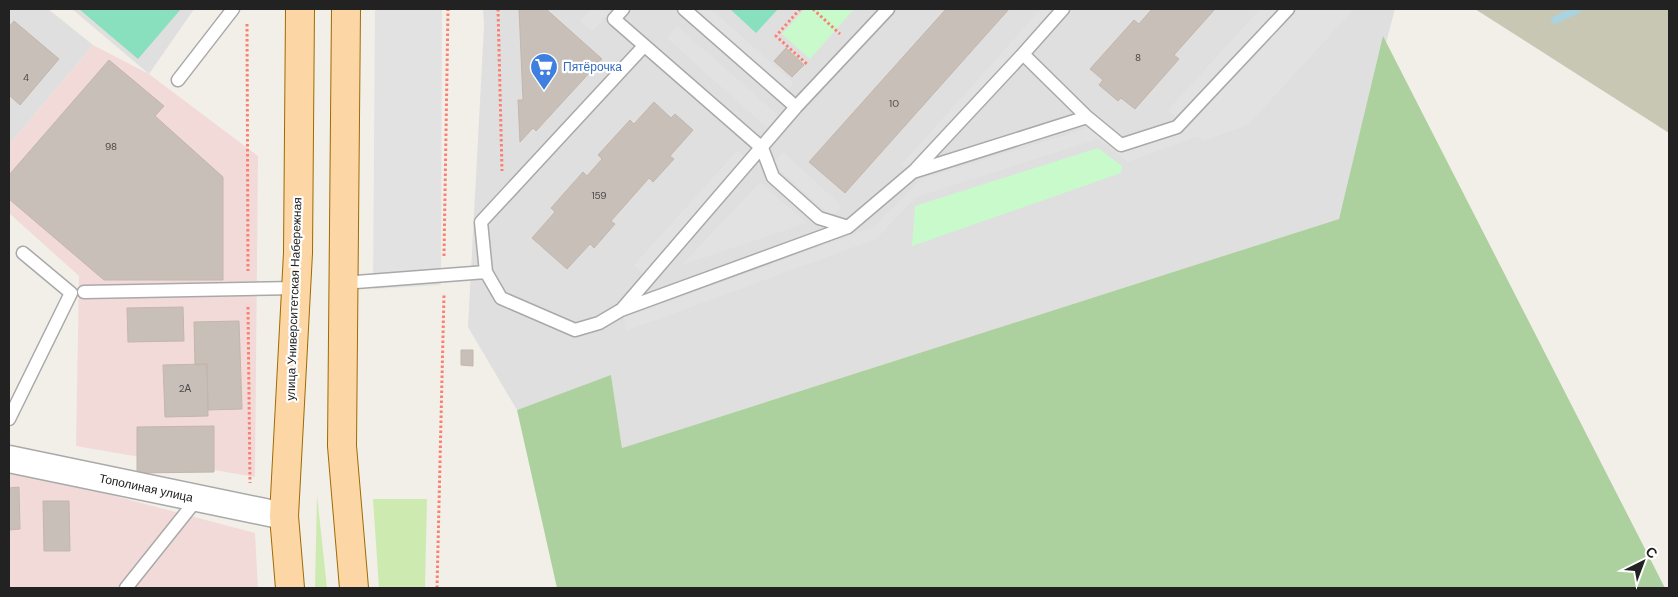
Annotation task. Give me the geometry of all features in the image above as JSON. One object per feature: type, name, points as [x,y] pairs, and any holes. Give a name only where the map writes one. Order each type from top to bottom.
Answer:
[{"type":"main road","name":"улица Университетская Набережная","points":[[290,588],[284,516],[296,288],[300,9]]},
{"type":"main road","points":[[346,9],[342,446],[354,588]]},
{"type":"street","name":"Тополиная улица","points":[[9,458],[284,516]]},
{"type":"lane","points":[[178,80],[233,9]]},
{"type":"lane","points":[[623,9],[614,19],[762,148],[773,177],[819,218],[848,227]]},
{"type":"lane","points":[[684,9],[796,107]]},
{"type":"lane","points":[[621,310],[796,107],[888,9]]},
{"type":"lane","points":[[644,46],[481,222],[486,272],[501,298],[575,330],[599,323],[621,310],[848,227],[914,171],[1063,9]]},
{"type":"lane","points":[[1023,54],[1088,117],[1121,145],[1178,127],[1288,9]]},
{"type":"lane","points":[[914,171],[1088,117]]},
{"type":"lane","points":[[9,419],[72,292],[23,253]]},
{"type":"lane","points":[[343,282],[486,272]]},
{"type":"lane","points":[[84,292],[296,288]]},
{"type":"lane","points":[[126,588],[197,499]]},
{"type":"path","points":[[437,588],[448,9]]},
{"type":"path","points":[[498,9],[503,199]]},
{"type":"path","points":[[800,9],[776,36],[823,78]]},
{"type":"path","points":[[813,9],[854,46]]},
{"type":"path","points":[[247,19],[250,510]]},
{"type":"shaded area","points":[[9,9],[48,9],[93,45],[9,145]]},
{"type":"shaded area","points":[[72,9],[194,9],[149,74]]},
{"type":"shaded area","points":[[375,9],[442,9],[441,285],[373,289]]},
{"type":"shaded area","points":[[483,9],[1395,9],[1339,219],[622,448],[611,376],[517,410],[468,327],[484,26]]},
{"type":"shaded area","points":[[591,9],[613,9],[592,31],[580,21]]},
{"type":"shaded area","points":[[690,9],[711,9],[794,83],[784,94]]},
{"type":"shaded area","points":[[1041,9],[1059,9],[911,174],[901,165]]},
{"type":"shaded area","points":[[1260,9],[1354,9],[1248,125],[1204,141],[1198,136],[1128,162],[1098,139],[916,197],[876,239],[626,331],[623,318],[874,227],[921,179],[1099,125],[1127,146],[1185,125],[1168,110]]},
{"type":"shaded area","points":[[1475,9],[1669,9],[1669,133]]},
{"type":"shaded area","points":[[677,26],[778,115],[767,128],[667,38]]},
{"type":"shaded area","points":[[93,45],[149,74],[258,156],[255,477],[76,446],[79,276],[9,213],[9,145]]},
{"type":"shaded area","points":[[738,150],[748,160],[645,275],[634,265]]},
{"type":"shaded area","points":[[783,152],[842,206],[832,217],[772,163]]},
{"type":"shaded area","points":[[760,182],[807,223],[682,265]]},
{"type":"shaded area","points":[[9,468],[255,533],[258,588],[9,588]]},
{"type":"green space","points":[[79,9],[181,9],[138,59]]},
{"type":"green space","points":[[730,9],[778,9],[756,33]]},
{"type":"green space","points":[[805,9],[854,9],[810,59],[782,34]]},
{"type":"green space","points":[[1383,36],[1665,588],[557,588],[517,410],[611,375],[622,448],[1339,219]]},
{"type":"green space","points":[[1098,148],[1122,166],[1121,173],[912,246],[915,206]]},
{"type":"green space","points":[[317,495],[327,588],[315,588]]},
{"type":"green space","points":[[373,499],[427,499],[425,588],[379,588]]},
{"type":"building","points":[[519,9],[546,9],[602,59],[536,131],[533,128],[520,142],[518,100],[523,100]]},
{"type":"building","points":[[946,9],[1009,9],[845,193],[809,162]]},
{"type":"building","points":[[1152,9],[1215,9],[1174,55],[1179,59],[1135,109],[1121,98],[1118,101],[1099,85],[1103,80],[1090,69],[1134,20],[1139,24]]},
{"type":"building","points":[[14,21],[59,59],[20,105],[9,95],[9,27]]},
{"type":"building","points":[[786,48],[804,65],[792,77],[774,61]]},
{"type":"building","points":[[109,60],[164,106],[155,116],[223,177],[223,280],[104,280],[9,199],[9,175]]},
{"type":"building","points":[[654,102],[671,118],[675,114],[693,130],[670,156],[674,159],[653,182],[649,178],[611,221],[615,224],[594,248],[590,244],[567,269],[532,238],[555,212],[551,208],[583,172],[587,176],[602,159],[598,155],[630,120],[634,124]]},
{"type":"building","points":[[183,307],[184,341],[128,342],[127,308]]},
{"type":"building","points":[[239,321],[242,409],[208,410],[207,364],[195,365],[194,322]]},
{"type":"building","points":[[461,350],[473,350],[473,366],[461,365]]},
{"type":"building","points":[[207,364],[208,416],[165,417],[163,365]]},
{"type":"building","points":[[214,426],[214,472],[137,473],[137,427]]},
{"type":"building","points":[[19,487],[20,529],[9,530],[9,488]]},
{"type":"building","points":[[43,501],[69,501],[70,551],[44,551]]},
{"type":"waterway","points":[[1555,20],[1578,9]]},
{"type":"place","name":"Пятёрочка","points":[[544,91]]}]
